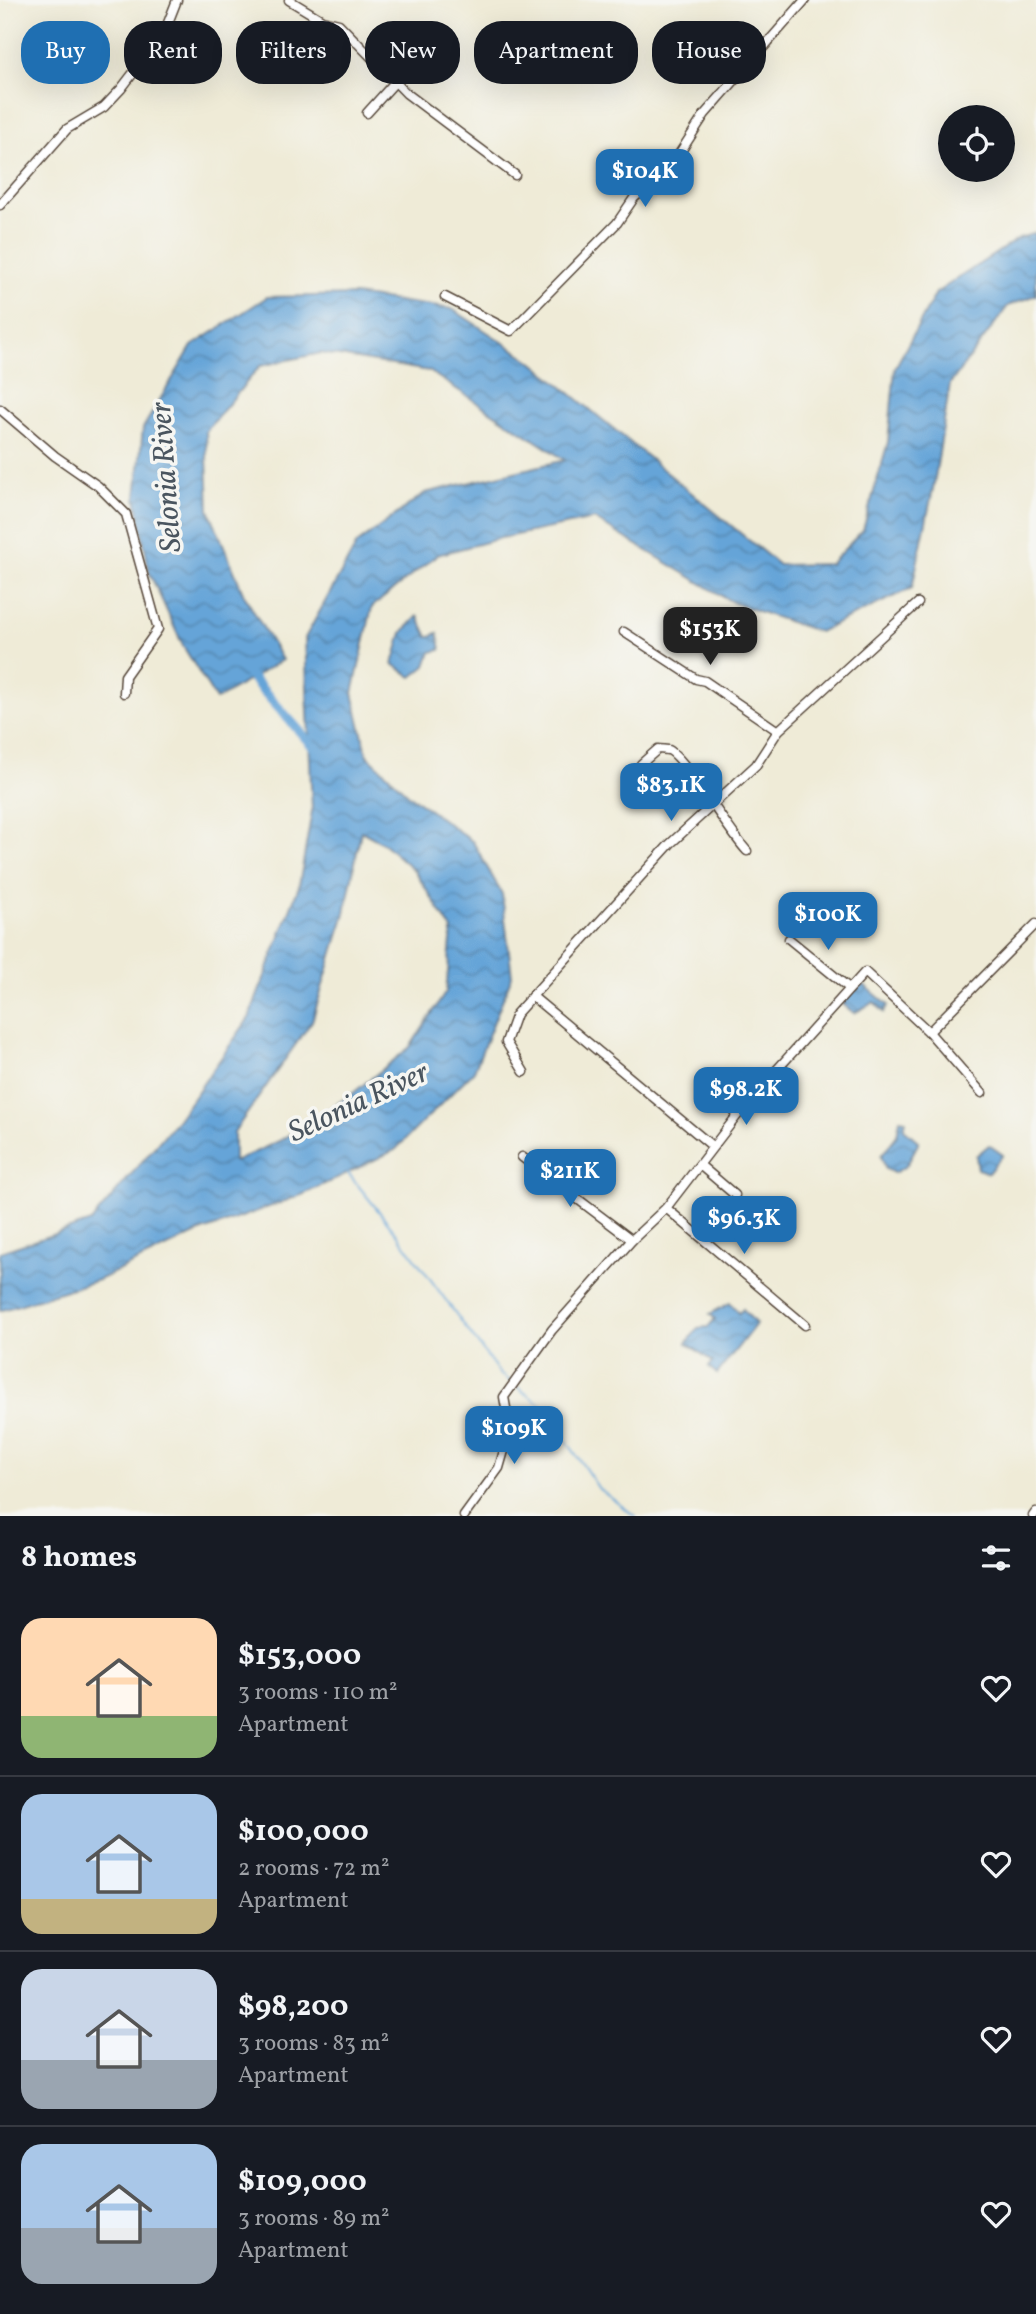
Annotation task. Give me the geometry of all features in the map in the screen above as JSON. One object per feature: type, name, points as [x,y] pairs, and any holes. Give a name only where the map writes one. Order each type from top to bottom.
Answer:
[{"type":"street","points":[[0,205],[66,129],[104,107],[121,89],[164,33],[177,0]]},
{"type":"street","points":[[289,0],[323,20],[339,24],[365,51]]},
{"type":"street","points":[[445,297],[511,331],[617,223],[635,198],[672,165],[705,114],[805,0]]},
{"type":"street","points":[[367,113],[393,84]]},
{"type":"street","points":[[397,84],[424,109],[490,153],[515,175]]},
{"type":"street","points":[[0,409],[55,456],[98,486],[126,514],[158,629],[125,676],[124,692]]},
{"type":"street","points":[[524,1072],[506,1042],[516,1014],[622,894],[710,805],[756,765],[778,731],[918,603]]},
{"type":"street","points":[[624,632],[696,679],[705,681],[778,731]]},
{"type":"street","points":[[641,764],[658,749],[668,750],[687,768],[710,805],[747,851]]},
{"type":"street","points":[[929,1032],[1036,924]]},
{"type":"street","points":[[789,939],[849,988]]},
{"type":"street","points":[[464,1516],[499,1468],[510,1430],[505,1397],[552,1330],[632,1240],[666,1208],[701,1166],[712,1146],[865,972],[929,1032],[982,1093]]},
{"type":"street","points":[[532,996],[712,1146]]},
{"type":"street","points":[[523,1157],[632,1240]]},
{"type":"street","points":[[701,1166],[735,1195]]},
{"type":"street","points":[[666,1208],[805,1325]]},
{"type":"water","points":[[1036,233],[1036,295],[1008,306],[950,384],[934,484],[912,588],[819,632],[734,603],[594,519],[501,538],[437,555],[372,607],[353,693],[367,755],[408,794],[473,842],[502,894],[512,976],[474,1071],[395,1150],[304,1194],[195,1234],[98,1280],[0,1311],[0,1252],[91,1222],[179,1118],[249,1018],[299,886],[312,811],[305,638],[357,544],[425,493],[565,460],[429,371],[321,353],[260,366],[206,431],[209,510],[244,595],[282,660],[216,700],[183,646],[149,572],[136,498],[143,428],[192,346],[267,297],[355,295],[452,309],[530,360],[779,565],[830,564],[863,530],[888,442],[895,368],[936,293],[1019,238]],"holes":[[[361,831],[383,843],[414,870],[452,930],[446,992],[410,1047],[352,1094],[279,1141],[234,1162],[234,1132],[312,1021],[345,913]]]},
{"type":"water","points":[[418,616],[428,637],[438,633],[441,650],[431,652],[426,666],[412,677],[393,664],[402,633]]},
{"type":"water","points":[[863,984],[888,1005],[884,1012],[874,1002],[854,1013],[843,1004],[844,997],[854,987],[857,989]]},
{"type":"water","points":[[900,1119],[906,1120],[904,1129],[919,1142],[906,1166],[894,1173],[886,1169],[881,1156],[897,1135]]},
{"type":"water","points":[[989,1145],[1003,1155],[988,1173],[978,1169],[976,1156]]},
{"type":"water","points":[[730,1303],[739,1313],[743,1309],[756,1324],[717,1374],[709,1367],[713,1362],[687,1343],[698,1328],[708,1327],[715,1319],[710,1314]]},
{"type":"waterway","name":"Selonia River","points":[[244,669],[319,753]]},
{"type":"waterway","points":[[348,1173],[398,1235],[500,1374],[510,1381]]},
{"type":"waterway","points":[[517,1387],[544,1407],[599,1489],[635,1516]]}]
